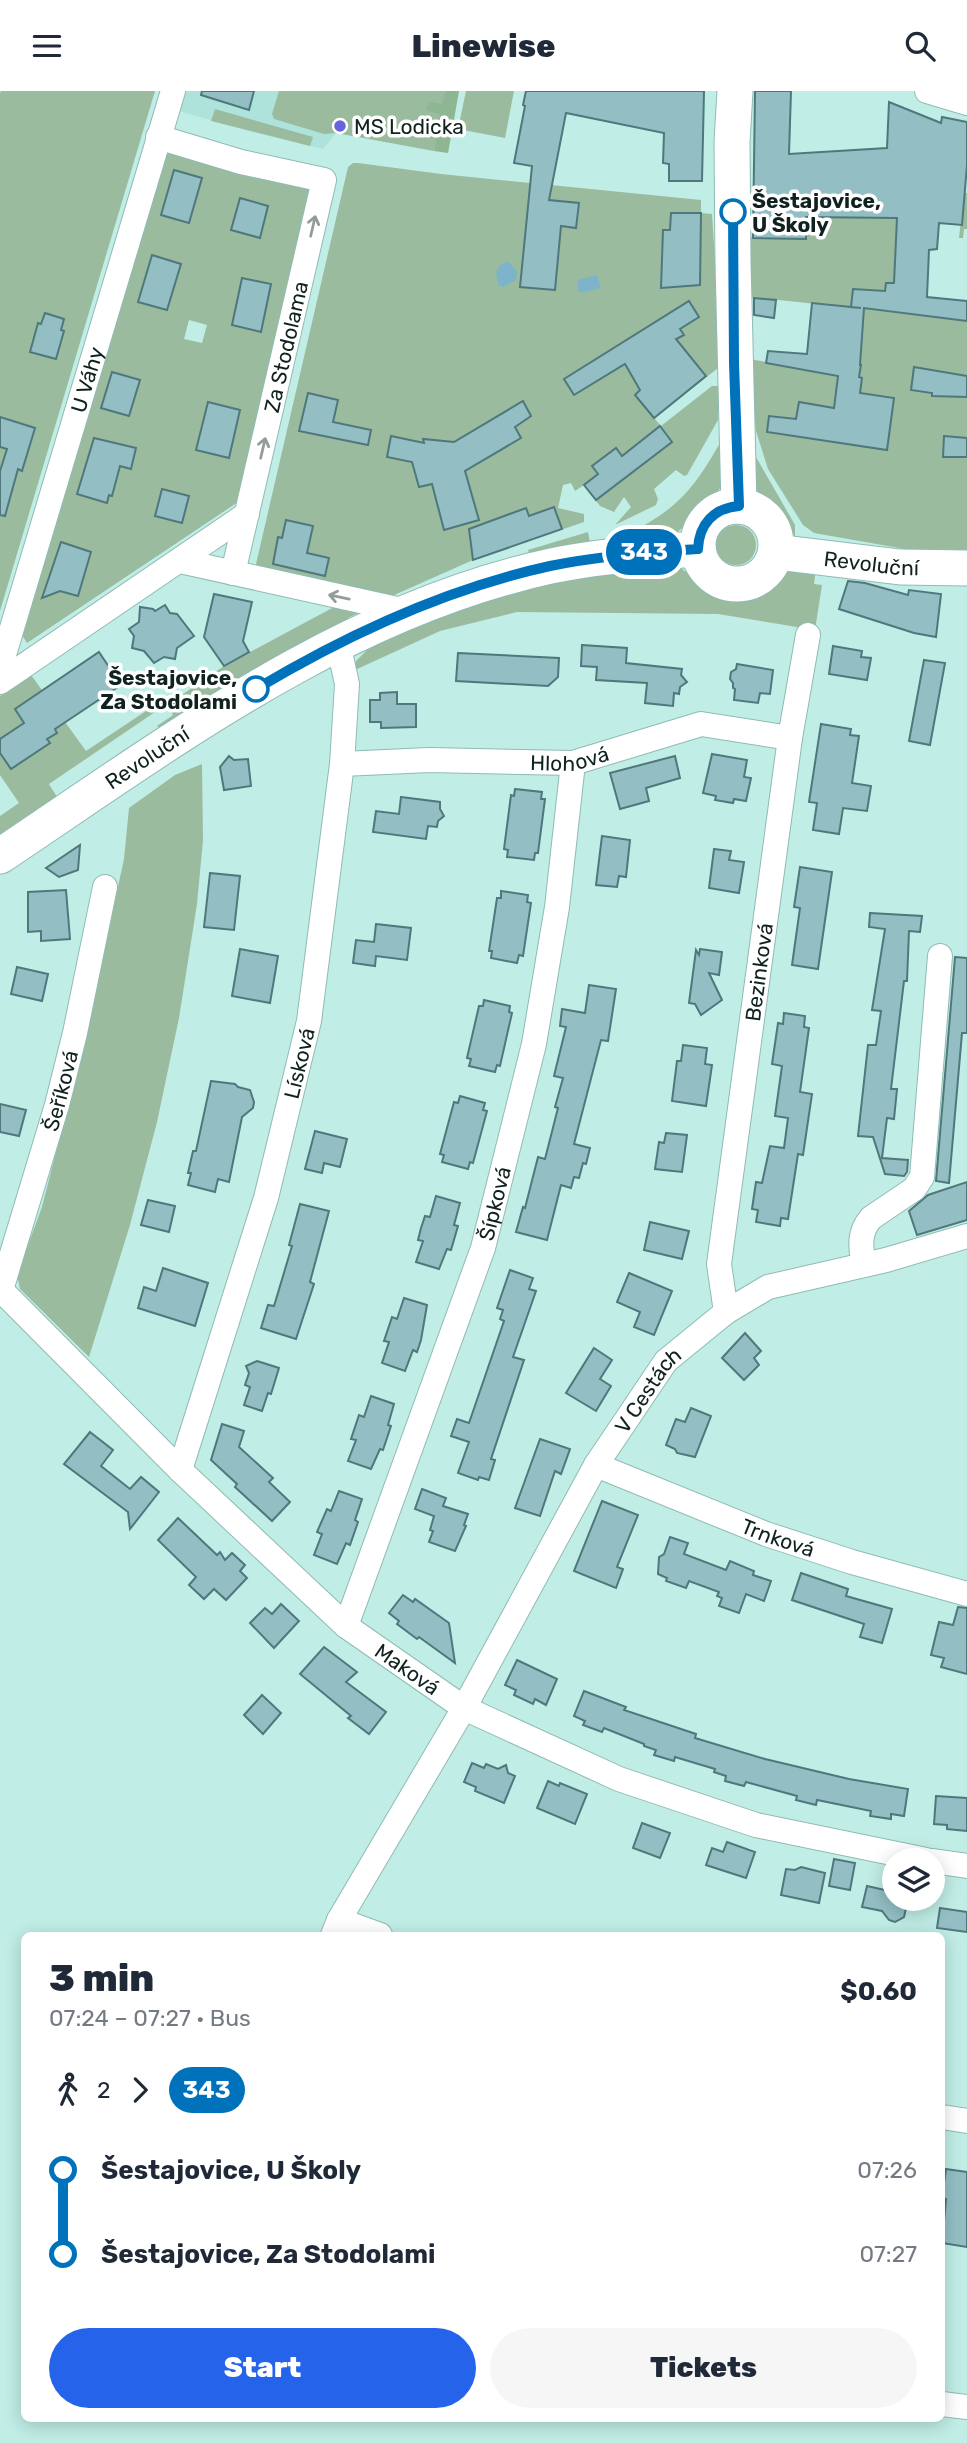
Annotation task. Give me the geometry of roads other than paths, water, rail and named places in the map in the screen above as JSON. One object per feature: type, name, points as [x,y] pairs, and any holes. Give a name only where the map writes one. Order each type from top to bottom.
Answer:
[{"type":"street","name":"U Váhy","points":[[0,667],[173,91]]},
{"type":"street","points":[[736,91],[732,142],[739,506]]},
{"type":"street","points":[[927,91],[967,103]]},
{"type":"street","name":"Za Stodolama","points":[[158,137],[241,162],[324,180],[233,573]]},
{"type":"street","points":[[739,506],[755,510],[768,521],[775,535],[776,552],[771,565],[762,576],[750,582],[736,584],[722,581],[710,574],[698,549],[700,533],[709,518],[722,509],[739,506]]},
{"type":"street","points":[[0,682],[247,514]]},
{"type":"street","name":"Revoluční","points":[[0,856],[197,725],[278,676],[338,643],[406,611],[477,586],[550,566],[620,555],[698,549]]},
{"type":"street","name":"Revoluční","points":[[776,552],[900,567],[967,568]]},
{"type":"street","points":[[180,561],[406,611]]},
{"type":"street","name":"Bezinková","points":[[726,1311],[719,1263],[790,738],[808,635]]},
{"type":"street","name":"Lísková","points":[[180,1470],[266,1198],[309,1021],[342,764],[347,684],[338,643]]},
{"type":"street","name":"Hlohová","points":[[342,764],[429,760],[573,763],[701,724],[790,738]]},
{"type":"street","name":"Šípková","points":[[346,1626],[483,1248],[534,1044],[557,907],[573,763]]},
{"type":"street","name":"Šeříková","points":[[0,1290],[66,1069],[104,887]]},
{"type":"street","points":[[864,1264],[860,1242],[865,1224],[914,1189],[922,1177],[940,956]]},
{"type":"street","name":"V Cestách","points":[[336,1928],[464,1708],[596,1465],[666,1361],[726,1311],[768,1287],[887,1260],[967,1236]]},
{"type":"street","name":"Maková","points":[[0,1290],[180,1470],[346,1626],[464,1708],[619,1779],[757,1825],[882,1851]]},
{"type":"street","name":"Trnková","points":[[596,1465],[766,1534],[852,1562],[967,1594]]},
{"type":"street","points":[[945,1863],[967,1866]]},
{"type":"street","points":[[336,1928],[361,1932]]},
{"type":"street","points":[[945,2117],[967,2121]]},
{"type":"street","points":[[945,2404],[967,2407]]},
{"type":"place","name":"MS Lodicka","points":[[340,126]]},
{"type":"place","name":"Šestajovice, U Školy","points":[[733,212]]},
{"type":"place","name":"Šestajovice, Za Stodolami","points":[[256,689]]}]
